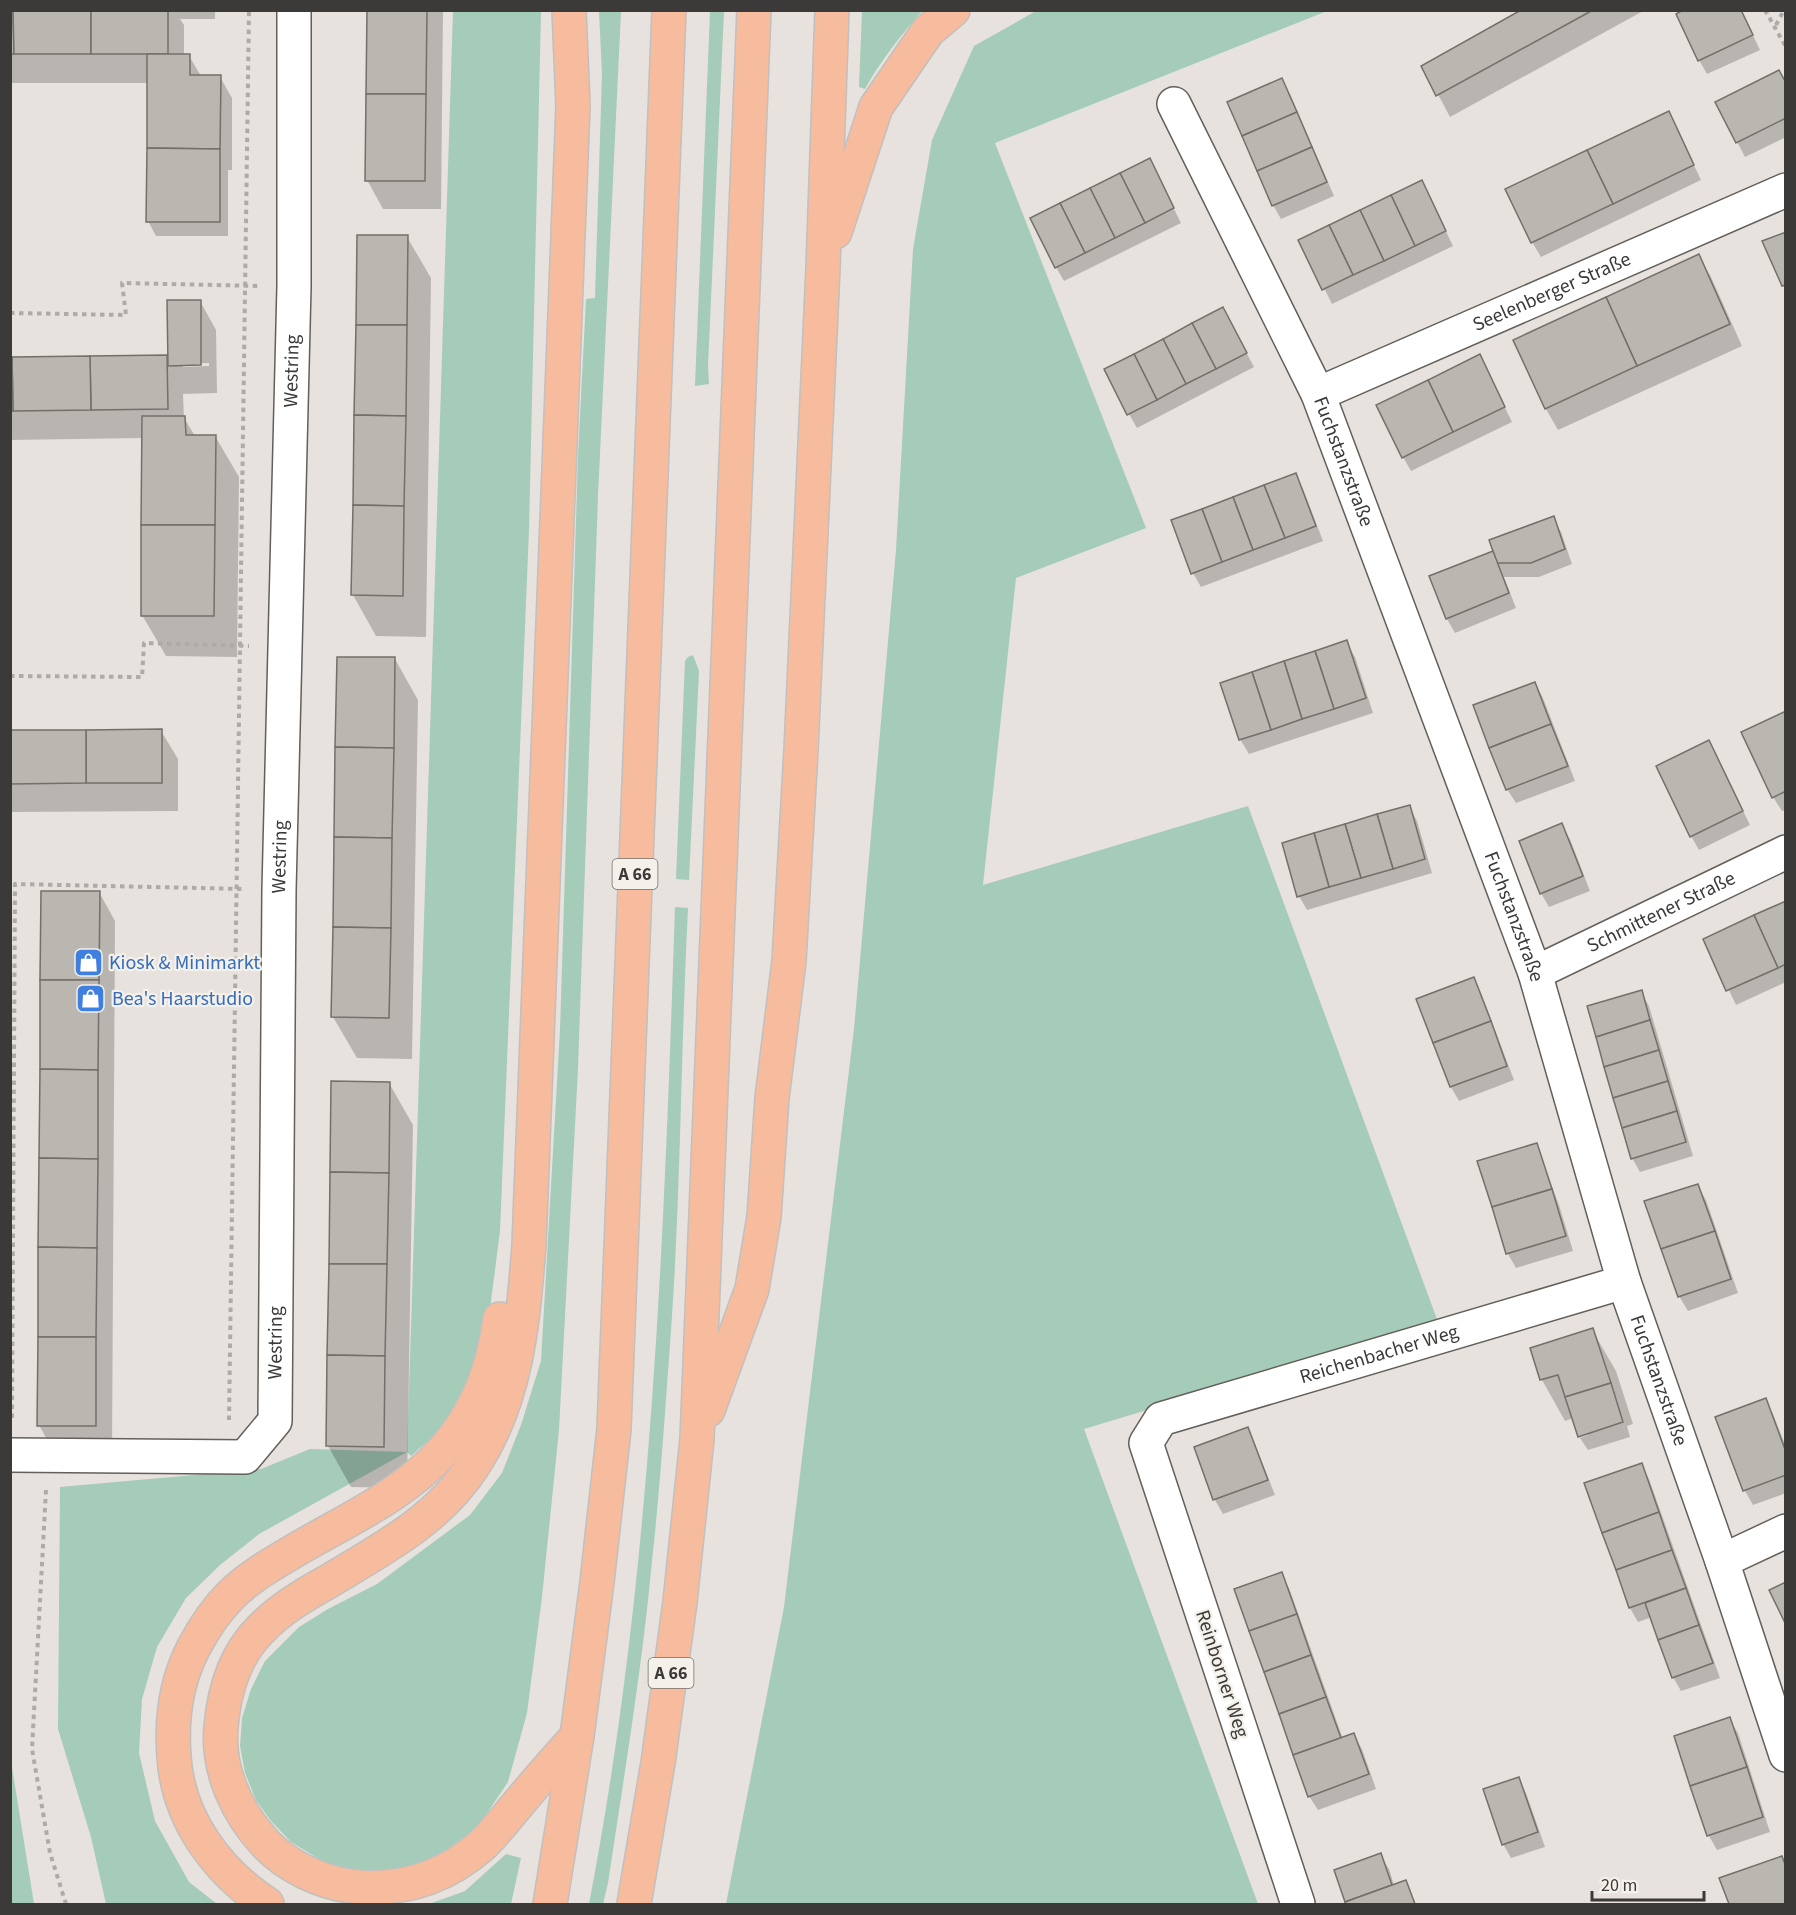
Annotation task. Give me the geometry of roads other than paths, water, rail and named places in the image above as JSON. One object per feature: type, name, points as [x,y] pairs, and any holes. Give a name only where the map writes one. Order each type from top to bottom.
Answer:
[{"type":"highway","points":[[267,1905],[247,1891],[221,1866],[201,1840],[187,1810],[175,1771],[172,1734],[176,1695],[186,1663],[204,1628],[231,1595],[262,1569],[387,1497],[422,1472],[444,1449],[466,1420],[482,1389],[495,1354],[503,1301],[509,1245],[553,106],[554,45],[551,10]]},
{"type":"highway","points":[[569,10],[573,106],[532,1173],[524,1305],[517,1359],[493,1432],[473,1467],[451,1494],[423,1522],[390,1545],[288,1605],[258,1631],[236,1664],[223,1701],[220,1740],[226,1779],[243,1815],[267,1846],[298,1869],[336,1884],[374,1889],[413,1884],[450,1869],[482,1846],[577,1736]]},
{"type":"highway","name":"A 66","points":[[550,1905],[577,1736],[614,1429],[669,10]]},
{"type":"highway","name":"A 66","points":[[634,1905],[658,1763],[677,1625],[697,1440],[754,10]]},
{"type":"highway","points":[[697,1440],[752,1289],[764,1217],[772,1098],[790,949],[823,268],[832,10]]},
{"type":"highway","points":[[823,268],[876,107],[928,30],[953,10]]},
{"type":"street","name":"Westring","points":[[11,1455],[245,1457],[275,1421],[279,890],[294,286],[294,10]]},
{"type":"street","name":"Fuchstanzstraße","points":[[1174,104],[1318,394],[1535,973],[1624,1282],[1722,1561],[1785,1755]]},
{"type":"street","name":"Seelenberger Straße","points":[[1318,394],[1785,190]]},
{"type":"street","name":"Schmittener Straße","points":[[1535,973],[1785,852]]},
{"type":"street","name":"Reichenbacher Weg","points":[[1146,1443],[1161,1419],[1624,1282]]},
{"type":"street","name":"Reinborner Weg","points":[[1146,1443],[1298,1905]]},
{"type":"street","points":[[1722,1561],[1785,1531]]},
{"type":"place","name":"Kiosk & Minimarkt","points":[[88,963]]},
{"type":"place","name":"Bea's Haarstudio","points":[[91,999]]}]
